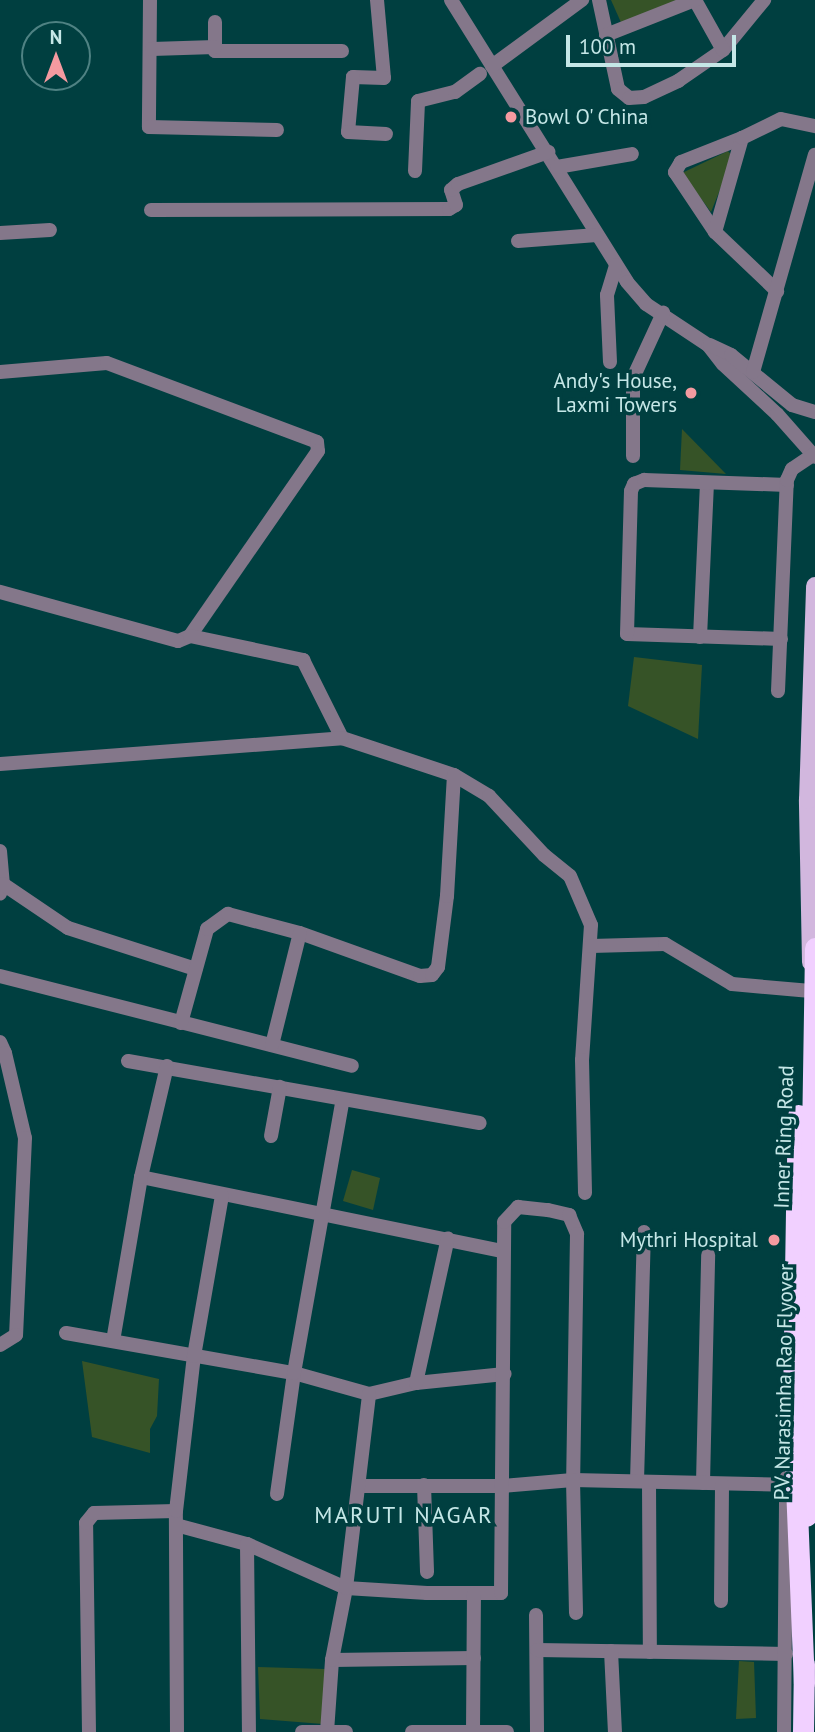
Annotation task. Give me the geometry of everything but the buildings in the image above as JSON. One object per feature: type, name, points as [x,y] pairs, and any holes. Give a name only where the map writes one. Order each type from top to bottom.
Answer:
[{"type":"highway","name":"P.V. Narasimha Rao Flyover","points":[[803,1732],[815,948]]},
{"type":"highway","points":[[804,1683],[793,1411],[799,1098],[810,1028]]},
{"type":"main road","name":"Inner Ring Road","points":[[796,1732],[802,1654],[802,1309],[811,991],[808,800],[815,586]]},
{"type":"street","points":[[150,0],[152,49],[149,127],[277,130]]},
{"type":"street","points":[[377,0],[384,78],[353,77],[348,131],[386,134]]},
{"type":"street","points":[[451,0],[486,70],[548,152],[615,265],[646,304],[708,345],[731,355],[792,405],[815,412]]},
{"type":"street","points":[[415,171],[418,100],[455,92],[582,0]]},
{"type":"street","points":[[599,0],[618,89],[629,97],[644,97],[678,81],[723,50],[764,0]]},
{"type":"street","points":[[606,35],[695,0],[723,50]]},
{"type":"street","points":[[215,22],[215,51],[342,51]]},
{"type":"street","points":[[152,49],[215,47]]},
{"type":"street","points":[[777,291],[715,232],[674,172],[675,167],[781,118],[815,127]]},
{"type":"street","points":[[715,232],[742,138]]},
{"type":"street","points":[[151,210],[449,209],[456,205],[451,190],[458,184],[548,152]]},
{"type":"street","points":[[557,167],[632,154]]},
{"type":"street","points":[[753,372],[815,155]]},
{"type":"street","points":[[0,233],[50,230]]},
{"type":"street","points":[[518,241],[597,235]]},
{"type":"street","points":[[610,362],[607,295],[615,265]]},
{"type":"street","points":[[633,456],[633,378],[663,313]]},
{"type":"street","points":[[708,345],[723,364],[777,414],[814,456],[792,469],[786,485],[778,691]]},
{"type":"street","points":[[0,372],[107,363],[317,442],[318,451],[190,636],[178,641],[0,592]]},
{"type":"street","points":[[780,639],[631,636],[626,632],[631,491],[634,484],[644,480],[786,485]]},
{"type":"street","points":[[701,636],[707,483]]},
{"type":"street","points":[[190,636],[303,660],[342,738]]},
{"type":"street","points":[[0,764],[342,738],[454,775],[489,796],[544,855],[570,876],[591,925],[582,1059],[585,1193]]},
{"type":"street","points":[[181,1023],[207,929],[228,914],[300,933],[420,976],[432,975],[438,967],[447,896],[454,775]]},
{"type":"street","points":[[0,851],[2,889],[68,928],[196,969]]},
{"type":"street","points":[[272,1045],[300,933]]},
{"type":"street","points":[[591,946],[665,944],[732,984],[811,991]]},
{"type":"street","points":[[0,976],[352,1066]]},
{"type":"street","points":[[0,1042],[5,1053],[24,1138],[16,1335],[0,1345]]},
{"type":"street","points":[[128,1061],[480,1123]]},
{"type":"street","points":[[113,1341],[141,1177],[167,1066]]},
{"type":"street","points":[[271,1136],[280,1087]]},
{"type":"street","points":[[277,1494],[294,1373],[343,1099]]},
{"type":"street","points":[[141,1177],[503,1251]]},
{"type":"street","points":[[177,1732],[176,1518],[194,1356],[222,1195]]},
{"type":"street","points":[[89,1732],[86,1523],[94,1513],[176,1518],[247,1544],[346,1588],[501,1593],[505,1374],[504,1222],[518,1207],[569,1215],[577,1234],[573,1480],[576,1613]]},
{"type":"street","points":[[644,1233],[643,1481],[650,1652]]},
{"type":"street","points":[[416,1382],[448,1238]]},
{"type":"street","points":[[703,1483],[708,1255]]},
{"type":"street","points":[[784,1732],[786,1353],[802,1309]]},
{"type":"street","points":[[66,1333],[294,1373],[369,1394],[416,1382],[505,1374]]},
{"type":"street","points":[[327,1732],[332,1660],[346,1588],[369,1394]]},
{"type":"street","points":[[360,1486],[503,1486],[573,1480],[786,1485]]},
{"type":"street","points":[[424,1485],[426,1572]]},
{"type":"street","points":[[721,1601],[722,1485]]},
{"type":"street","points":[[247,1544],[249,1732]]},
{"type":"street","points":[[473,1731],[474,1594]]},
{"type":"street","points":[[536,1615],[537,1732]]},
{"type":"street","points":[[537,1650],[786,1654]]},
{"type":"street","points":[[611,1651],[615,1732]]},
{"type":"street","points":[[332,1660],[474,1658]]},
{"type":"street","points":[[302,1732],[346,1732]]},
{"type":"street","points":[[412,1732],[507,1732]]},
{"type":"green space","points":[[611,0],[682,0],[623,27]]},
{"type":"green space","points":[[728,151],[733,157],[711,212],[682,173]]},
{"type":"green space","points":[[682,429],[726,474],[680,470]]},
{"type":"green space","points":[[634,657],[702,665],[698,739],[628,706]]},
{"type":"green space","points":[[352,1170],[380,1178],[373,1210],[343,1201]]},
{"type":"green space","points":[[82,1361],[159,1379],[157,1416],[150,1429],[150,1453],[92,1437]]},
{"type":"green space","points":[[739,1661],[754,1662],[756,1718],[736,1719]]},
{"type":"green space","points":[[258,1667],[325,1669],[323,1724],[260,1719]]},
{"type":"place","name":"Bowl O' China","points":[[511,117]]},
{"type":"place","name":"Andy's House, Laxmi Towers","points":[[691,393]]},
{"type":"place","name":"Mythri Hospital","points":[[774,1240]]},
{"type":"district","name":"MARUTI NAGAR","points":[[404,1515]]}]
